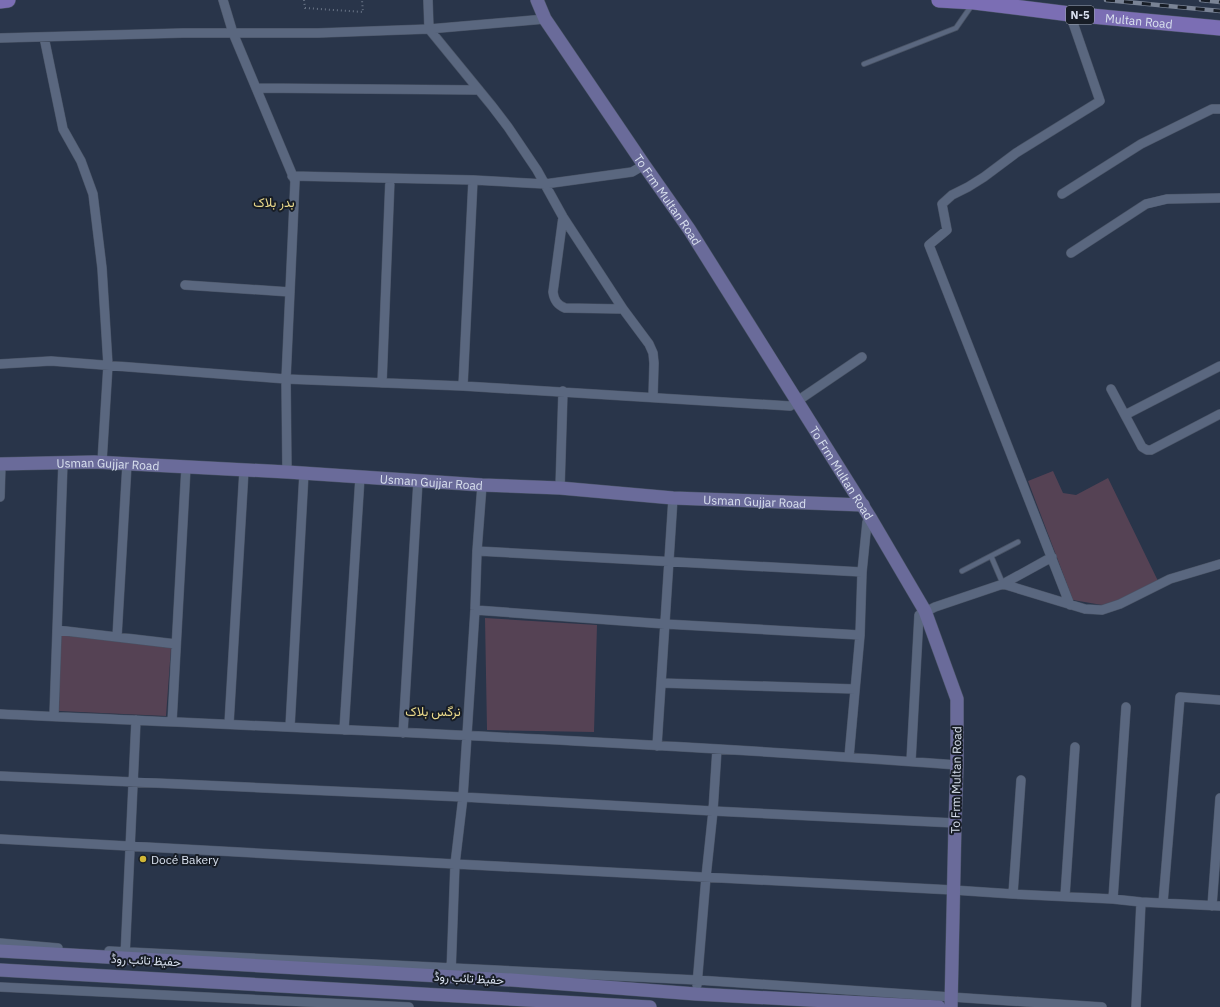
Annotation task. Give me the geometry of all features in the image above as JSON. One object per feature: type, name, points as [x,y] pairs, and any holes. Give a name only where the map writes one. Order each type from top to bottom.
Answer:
[{"type":"main road","points":[[0,1],[8,0]]},
{"type":"main road","name":"Multan Road","points":[[939,0],[974,2],[1070,14],[1220,28]]},
{"type":"street","points":[[223,0],[233,33],[295,181],[286,379],[287,472]]},
{"type":"street","points":[[428,0],[429,29],[508,127],[545,184],[563,217],[623,309],[649,344],[653,353],[652,397]]},
{"type":"street","name":"To Frm Multan Road","points":[[536,0],[544,19],[689,229],[863,505],[925,611],[957,699],[957,765],[954,823],[951,1002]]},
{"type":"street","points":[[1070,14],[1100,101],[1016,153],[984,177],[952,195],[942,204],[947,230],[929,245],[1070,605]]},
{"type":"street","points":[[0,38],[183,33],[318,33],[429,29],[544,19]]},
{"type":"street","points":[[44,37],[63,129],[81,162],[93,194],[102,268],[108,366],[102,462]]},
{"type":"street","points":[[256,88],[479,90]]},
{"type":"street","points":[[1062,194],[1141,144],[1212,109],[1220,109]]},
{"type":"street","points":[[292,176],[473,180],[545,184],[632,172],[644,165]]},
{"type":"street","points":[[382,383],[390,178]]},
{"type":"street","points":[[463,386],[473,180]]},
{"type":"street","points":[[1071,253],[1146,204],[1167,199],[1220,198]]},
{"type":"street","points":[[563,217],[553,292],[554,298],[561,306],[565,308],[623,309]]},
{"type":"street","points":[[186,285],[290,292]]},
{"type":"street","points":[[0,364],[51,361],[286,379],[564,391],[790,406],[862,357]]},
{"type":"street","points":[[1125,415],[1220,366]]},
{"type":"street","points":[[1110,389],[1142,447],[1147,450],[1151,450],[1220,414]]},
{"type":"street","points":[[560,488],[564,391]]},
{"type":"street","points":[[54,716],[64,462]]},
{"type":"street","name":"Usman Gujjar Road","points":[[1,464],[102,462],[304,473],[482,485],[560,488],[673,498],[863,505]]},
{"type":"street","points":[[0,497],[1,464]]},
{"type":"street","points":[[117,637],[127,464]]},
{"type":"street","points":[[172,722],[186,467]]},
{"type":"street","points":[[229,724],[244,470]]},
{"type":"street","points":[[290,727],[304,473]]},
{"type":"street","points":[[344,730],[360,477]]},
{"type":"street","points":[[403,733],[418,481]]},
{"type":"street","points":[[451,972],[455,864],[463,797],[482,485]]},
{"type":"street","points":[[657,746],[673,498]]},
{"type":"street","points":[[849,757],[860,635],[862,572],[867,522],[871,519]]},
{"type":"street","points":[[477,551],[862,572]]},
{"type":"street","points":[[911,761],[919,615],[925,611],[1003,584],[1052,557]]},
{"type":"street","points":[[1003,584],[1085,609],[1102,610],[1120,604],[1170,579],[1220,564]]},
{"type":"street","points":[[475,610],[665,624],[860,635]]},
{"type":"street","points":[[57,630],[176,644]]},
{"type":"street","points":[[661,683],[855,689]]},
{"type":"street","points":[[1163,903],[1180,697],[1220,700]]},
{"type":"street","points":[[1113,899],[1126,707]]},
{"type":"street","points":[[0,714],[467,735],[849,757],[957,765]]},
{"type":"street","points":[[125,955],[136,720]]},
{"type":"street","points":[[1064,896],[1075,747]]},
{"type":"street","points":[[696,994],[713,811],[716,749]]},
{"type":"street","points":[[0,776],[463,797],[954,823]]},
{"type":"street","points":[[1013,894],[1021,780]]},
{"type":"street","points":[[0,839],[706,876],[1216,906],[1220,798]]},
{"type":"street","points":[[1136,1007],[1141,902]]},
{"type":"street","points":[[0,944],[125,955],[451,972],[697,980],[951,1002],[1102,1007]]},
{"type":"street","name":"حفیظ تائب روڈ","points":[[0,951],[125,955],[212,964],[451,972],[696,994],[939,1007]]},
{"type":"street","points":[[211,983],[212,964]]},
{"type":"street","name":"حفیظ تائب روڈ","points":[[0,970],[517,1003],[650,1007]]},
{"type":"street","points":[[0,987],[409,1007]]},
{"type":"lane","points":[[864,64],[956,28],[974,2]]},
{"type":"lane","points":[[962,571],[1018,542]]},
{"type":"lane","points":[[991,556],[1003,584]]},
{"type":"path","points":[[304,0],[305,8],[363,12],[362,0]]},
{"type":"shaded area","points":[[1053,471],[1063,493],[1076,495],[1108,478],[1158,581],[1122,599],[1102,605],[1073,600],[1028,481]]},
{"type":"shaded area","points":[[485,618],[597,625],[594,732],[487,730]]},
{"type":"shaded area","points":[[61,634],[171,648],[166,716],[59,711]]},
{"type":"railway","points":[[1106,0],[1220,11]]},
{"type":"railway","points":[[1201,0],[1220,2]]},
{"type":"place","name":"Docé Bakery","points":[[143,859]]},
{"type":"district","name":"بدر بلاک","points":[[274,202]]},
{"type":"district","name":"نرگس بلاک","points":[[433,711]]}]
